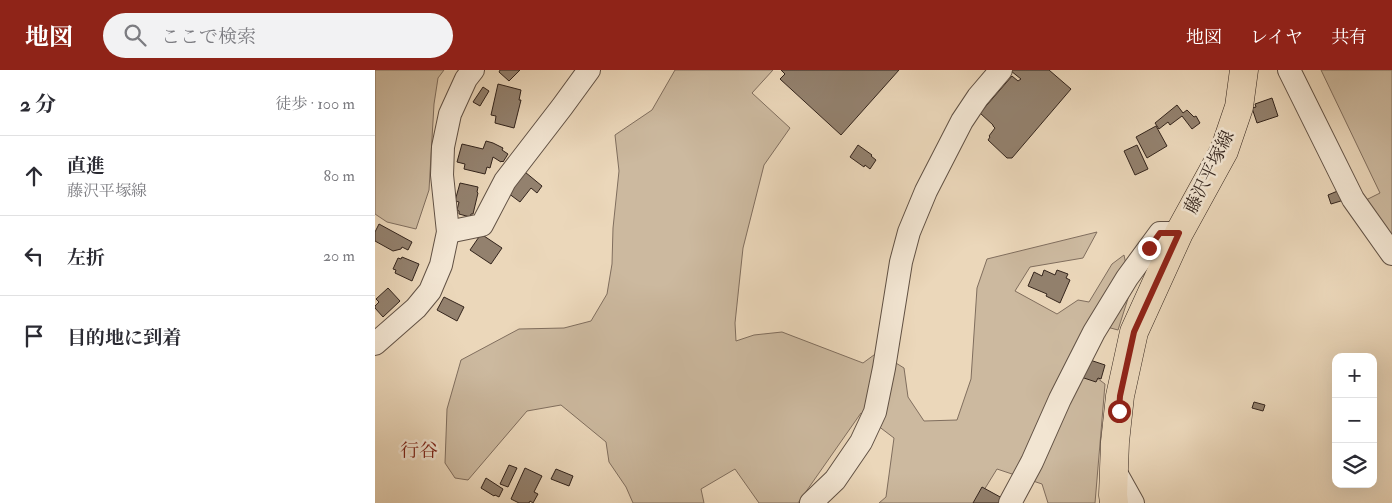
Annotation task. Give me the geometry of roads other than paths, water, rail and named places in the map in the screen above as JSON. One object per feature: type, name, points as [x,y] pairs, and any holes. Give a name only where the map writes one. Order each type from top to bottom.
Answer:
[{"type":"main road","name":"藤沢平塚線","points":[[1114,503],[1115,442],[1120,396],[1134,332],[1179,233],[1224,151],[1239,107],[1245,70]]},
{"type":"street","points":[[375,344],[416,308],[430,290],[441,265],[448,232],[442,175],[443,147],[450,114],[466,79],[473,70]]},
{"type":"street","points":[[448,232],[482,224],[505,181],[589,70]]},
{"type":"street","points":[[811,503],[835,480],[861,442],[875,412],[901,262],[909,232],[926,191],[962,121],[1001,70]]},
{"type":"street","points":[[1289,70],[1353,198],[1392,254]]},
{"type":"street","points":[[1010,503],[1032,462],[1094,332],[1127,278],[1160,233],[1179,233]]},
{"type":"street","points":[[1114,469],[1133,503]]},
{"type":"district","name":"行谷","points":[[419,450]]}]
